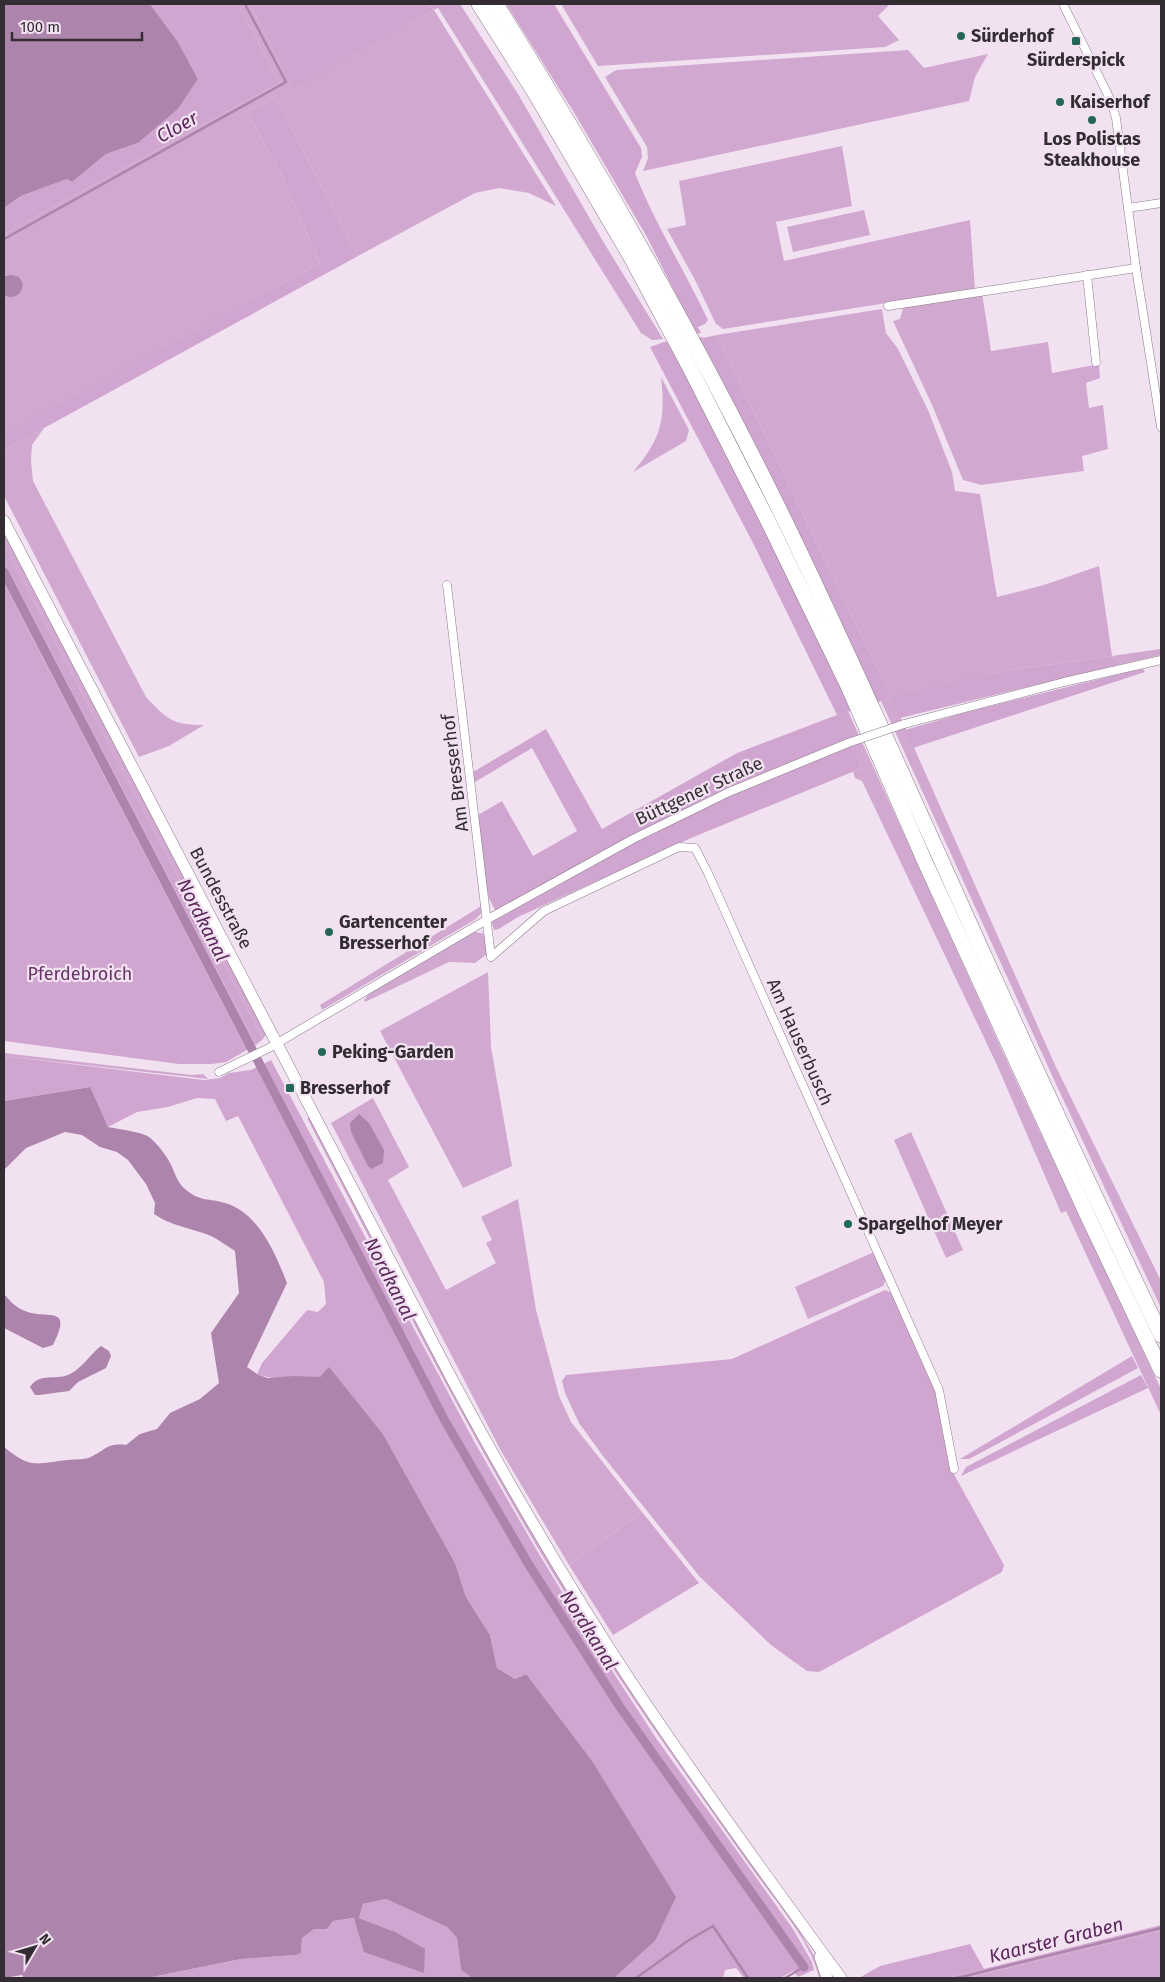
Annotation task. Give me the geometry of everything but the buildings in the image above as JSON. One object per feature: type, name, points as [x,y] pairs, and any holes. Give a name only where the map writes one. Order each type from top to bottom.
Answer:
[{"type":"highway","points":[[469,4],[496,32]]},
{"type":"highway","points":[[479,4],[671,318]]},
{"type":"highway","points":[[496,4],[585,150],[671,318],[781,512],[861,681],[938,855],[1104,1217],[1161,1335]]},
{"type":"highway","points":[[696,364],[768,521],[849,688],[950,916],[1161,1370]]},
{"type":"main road","name":"Bundesstraße","points":[[4,521],[133,768],[281,1040],[453,1381],[545,1544],[610,1649],[665,1731],[841,1978]]},
{"type":"main road","points":[[813,1939],[827,1978]]},
{"type":"street","points":[[1063,4],[1111,101],[1116,118],[1136,268],[1161,427]]},
{"type":"street","points":[[1128,208],[1161,203]]},
{"type":"street","points":[[888,306],[1136,268]]},
{"type":"street","points":[[1087,275],[1096,362]]},
{"type":"street","name":"Am Bresserhof","points":[[447,585],[491,956]]},
{"type":"street","name":"Büttgener Straße","points":[[220,1072],[266,1049],[488,919],[676,816],[780,770],[848,742],[904,724],[1064,682],[1161,660]]},
{"type":"street","name":"Am Hauserbusch","points":[[491,956],[544,911],[679,847],[694,848],[708,874],[938,1390],[954,1469]]},
{"type":"shaded area","points":[[4,4],[150,4],[178,42],[198,79],[178,109],[138,143],[106,154],[72,182],[67,179],[21,196],[4,208]]},
{"type":"shaded area","points":[[238,4],[250,4],[293,87],[434,10],[556,206],[529,193],[499,188],[475,193],[358,256],[275,97],[247,112],[280,172],[320,263],[4,436],[4,296],[7,297],[7,275],[4,276],[4,234],[279,83]]},
{"type":"shaded area","points":[[426,4],[460,4],[518,94],[604,243],[663,339],[652,340],[641,333],[438,8],[434,10]]},
{"type":"shaded area","points":[[561,4],[890,4],[878,16],[899,40],[885,47],[598,66]]},
{"type":"shaded area","points":[[908,50],[924,68],[988,54],[975,77],[969,101],[643,171],[648,158],[647,147],[605,77],[616,70]]},
{"type":"shaded area","points":[[842,146],[852,206],[776,222],[784,261],[970,220],[975,289],[723,329],[716,324],[695,280],[667,229],[686,225],[679,181]]},
{"type":"shaded area","points":[[864,210],[870,235],[793,252],[787,227]]},
{"type":"shaded area","points":[[4,276],[19,277],[23,284],[22,288],[17,295],[11,297],[4,296]]},
{"type":"shaded area","points":[[982,293],[991,351],[1048,342],[1052,373],[1099,364],[1100,378],[1086,383],[1089,408],[1103,405],[1108,449],[1082,456],[1084,471],[981,485],[963,480],[933,407],[893,321],[900,319],[904,305]]},
{"type":"shaded area","points":[[882,309],[886,333],[898,349],[928,410],[952,472],[955,491],[980,494],[997,597],[1044,585],[1099,566],[1112,656],[1010,670],[892,698],[1055,1065],[1161,1281],[1161,1308],[1056,1084],[881,701],[891,697],[717,335]]},
{"type":"shaded area","points":[[661,377],[689,430],[686,441],[633,472],[650,449],[659,428],[663,405]]},
{"type":"shaded area","points":[[44,428],[32,445],[33,481],[146,697],[165,716],[177,722],[204,725],[169,746],[139,757],[4,496],[4,450]]},
{"type":"shaded area","points":[[4,530],[266,1034],[263,1039],[4,544]]},
{"type":"shaded area","points":[[4,562],[256,1045],[247,1050],[4,584]]},
{"type":"shaded area","points":[[1160,649],[1161,655],[1122,664],[1112,656]]},
{"type":"shaded area","points":[[848,711],[1011,1070],[1161,1389],[1161,1415],[1066,1211],[1061,1213],[997,1065],[862,781],[855,778],[853,772],[862,768],[837,715]]},
{"type":"shaded area","points":[[483,905],[483,911],[476,919],[322,1010],[320,1005]]},
{"type":"shaded area","points":[[475,932],[486,934],[487,954],[475,963],[449,962],[365,1002],[364,1000],[371,991]]},
{"type":"shaded area","points":[[488,972],[491,1047],[512,1166],[463,1188],[380,1031]]},
{"type":"shaded area","points":[[4,1053],[192,1075],[203,1074],[208,1079],[4,1056]]},
{"type":"shaded area","points":[[90,1087],[108,1127],[136,1132],[149,1137],[165,1155],[178,1180],[186,1190],[201,1198],[225,1203],[237,1208],[264,1235],[287,1283],[247,1367],[267,1378],[320,1377],[329,1367],[383,1434],[455,1563],[466,1597],[490,1635],[497,1668],[515,1679],[526,1674],[592,1761],[676,1897],[655,1941],[614,1978],[472,1978],[461,1970],[457,1938],[447,1927],[386,1899],[363,1904],[359,1918],[395,1932],[425,1949],[424,1973],[364,1952],[354,1918],[333,1921],[327,1929],[314,1929],[302,1938],[301,1953],[296,1955],[241,1959],[147,1978],[24,1978],[22,1975],[4,1978],[4,1447],[28,1462],[41,1463],[83,1459],[91,1457],[107,1447],[126,1445],[140,1434],[157,1429],[170,1413],[200,1399],[219,1383],[211,1333],[239,1293],[235,1251],[211,1236],[174,1224],[154,1214],[155,1203],[146,1184],[128,1160],[117,1152],[100,1147],[82,1135],[65,1132],[26,1148],[4,1170],[4,1101]]},
{"type":"shaded area","points":[[373,1098],[409,1167],[388,1180],[446,1290],[496,1263],[486,1243],[492,1240],[481,1217],[518,1199],[536,1310],[559,1396],[571,1422],[642,1512],[569,1565],[501,1451],[331,1123]]},
{"type":"shaded area","points":[[359,1114],[369,1123],[384,1150],[383,1163],[371,1169],[351,1132],[350,1123]]},
{"type":"shaded area","points":[[307,1118],[310,1118],[480,1441],[797,1927],[816,1959],[824,1978],[819,1978],[815,1964],[799,1934],[643,1714],[546,1561],[509,1499],[440,1373]]},
{"type":"shaded area","points":[[911,1132],[963,1250],[946,1258],[894,1140]]},
{"type":"shaded area","points":[[874,1252],[886,1279],[883,1286],[808,1319],[795,1287]]},
{"type":"shaded area","points":[[4,1294],[16,1306],[25,1311],[55,1316],[59,1319],[61,1324],[53,1345],[43,1348],[4,1328]]},
{"type":"shaded area","points":[[101,1346],[109,1351],[111,1356],[106,1368],[78,1382],[69,1391],[35,1395],[30,1387],[37,1380],[70,1374],[80,1367]]},
{"type":"shaded area","points":[[1161,1925],[1161,1931],[968,1978],[947,1978]]},
{"type":"green space","points":[[150,4],[238,4],[279,83],[4,234],[4,208],[21,196],[67,179],[72,182],[106,154],[138,143],[178,109],[198,79],[178,42]]},
{"type":"green space","points":[[250,4],[426,4],[434,10],[293,88]]},
{"type":"green space","points":[[506,4],[554,4],[641,148],[642,157],[635,173],[652,211],[708,320],[705,324],[698,327],[701,333],[696,334],[647,237],[575,114]]},
{"type":"green space","points":[[275,97],[358,256],[4,450],[4,435],[320,263],[280,172],[247,112]]},
{"type":"green space","points":[[717,335],[891,697],[1010,670],[1112,656],[1122,664],[900,718],[891,698],[838,715],[862,768],[691,838],[518,917],[499,929],[494,930],[492,923],[495,910],[489,898],[486,884],[478,815],[502,801],[533,856],[577,831],[532,748],[475,782],[473,772],[546,729],[602,829],[737,753],[837,715],[753,543],[650,347],[664,342]]},
{"type":"green space","points":[[4,544],[263,1039],[256,1045],[4,562]]},
{"type":"green space","name":"Pferdebroich","points":[[4,584],[247,1050],[226,1062],[179,1064],[4,1041]]},
{"type":"green space","points":[[1143,669],[1145,672],[913,748],[905,730],[963,713]]},
{"type":"green space","points":[[4,1056],[204,1080],[220,1078],[229,1073],[251,1070],[271,1060],[475,1443],[536,1549],[581,1623],[656,1738],[793,1929],[812,1962],[814,1970],[798,1977],[793,1971],[780,1978],[744,1978],[736,1968],[725,1970],[723,1978],[614,1978],[655,1941],[526,1674],[515,1679],[497,1668],[490,1635],[466,1597],[455,1563],[383,1434],[329,1368],[320,1377],[279,1378],[257,1374],[262,1363],[307,1310],[318,1312],[326,1304],[324,1282],[238,1116],[226,1121],[215,1099],[197,1098],[168,1107],[137,1112],[108,1127],[89,1087],[4,1101]]},
{"type":"green space","points":[[885,1290],[892,1293],[936,1391],[950,1467],[1004,1565],[1002,1572],[819,1672],[807,1671],[771,1645],[700,1577],[603,1456],[579,1423],[565,1393],[562,1381],[566,1375],[732,1359]]},
{"type":"green space","points":[[1132,1356],[1138,1368],[969,1459],[960,1459]]},
{"type":"green space","points":[[1141,1375],[1148,1388],[961,1476],[966,1467]]},
{"type":"green space","points":[[642,1512],[699,1583],[613,1635],[569,1565]]},
{"type":"green space","points":[[386,1899],[447,1927],[457,1938],[461,1970],[472,1978],[147,1978],[241,1959],[296,1955],[301,1953],[302,1938],[314,1929],[327,1929],[333,1921],[355,1918],[395,1932],[359,1918],[363,1904]]},
{"type":"green space","points":[[1161,1931],[1161,1978],[968,1978]]},
{"type":"green space","points":[[970,1944],[984,1969],[947,1978],[859,1978],[880,1966]]},
{"type":"waterway","name":"Cloer","points":[[4,239],[286,82],[245,4]]},
{"type":"waterway","name":"Nordkanal","points":[[4,572],[445,1421],[529,1565],[620,1707],[804,1967]]},
{"type":"waterway","points":[[636,1978],[689,1940],[713,1926],[748,1978]]},
{"type":"waterway","name":"Kaarster Graben","points":[[957,1978],[1161,1928]]},
{"type":"waterway","points":[[785,1978],[804,1967]]},
{"type":"place","name":"Sürderhof","points":[[961,36]]},
{"type":"place","name":"Sürderspick","points":[[1076,41]]},
{"type":"place","name":"Kaiserhof","points":[[1060,102]]},
{"type":"place","name":"Los Polistas Steakhouse","points":[[1092,120]]},
{"type":"place","name":"Gartencenter Bresserhof","points":[[329,932]]},
{"type":"place","name":"Peking-Garden","points":[[322,1052]]},
{"type":"place","name":"Bresserhof","points":[[290,1088]]},
{"type":"place","name":"Spargelhof Meyer","points":[[848,1224]]}]
